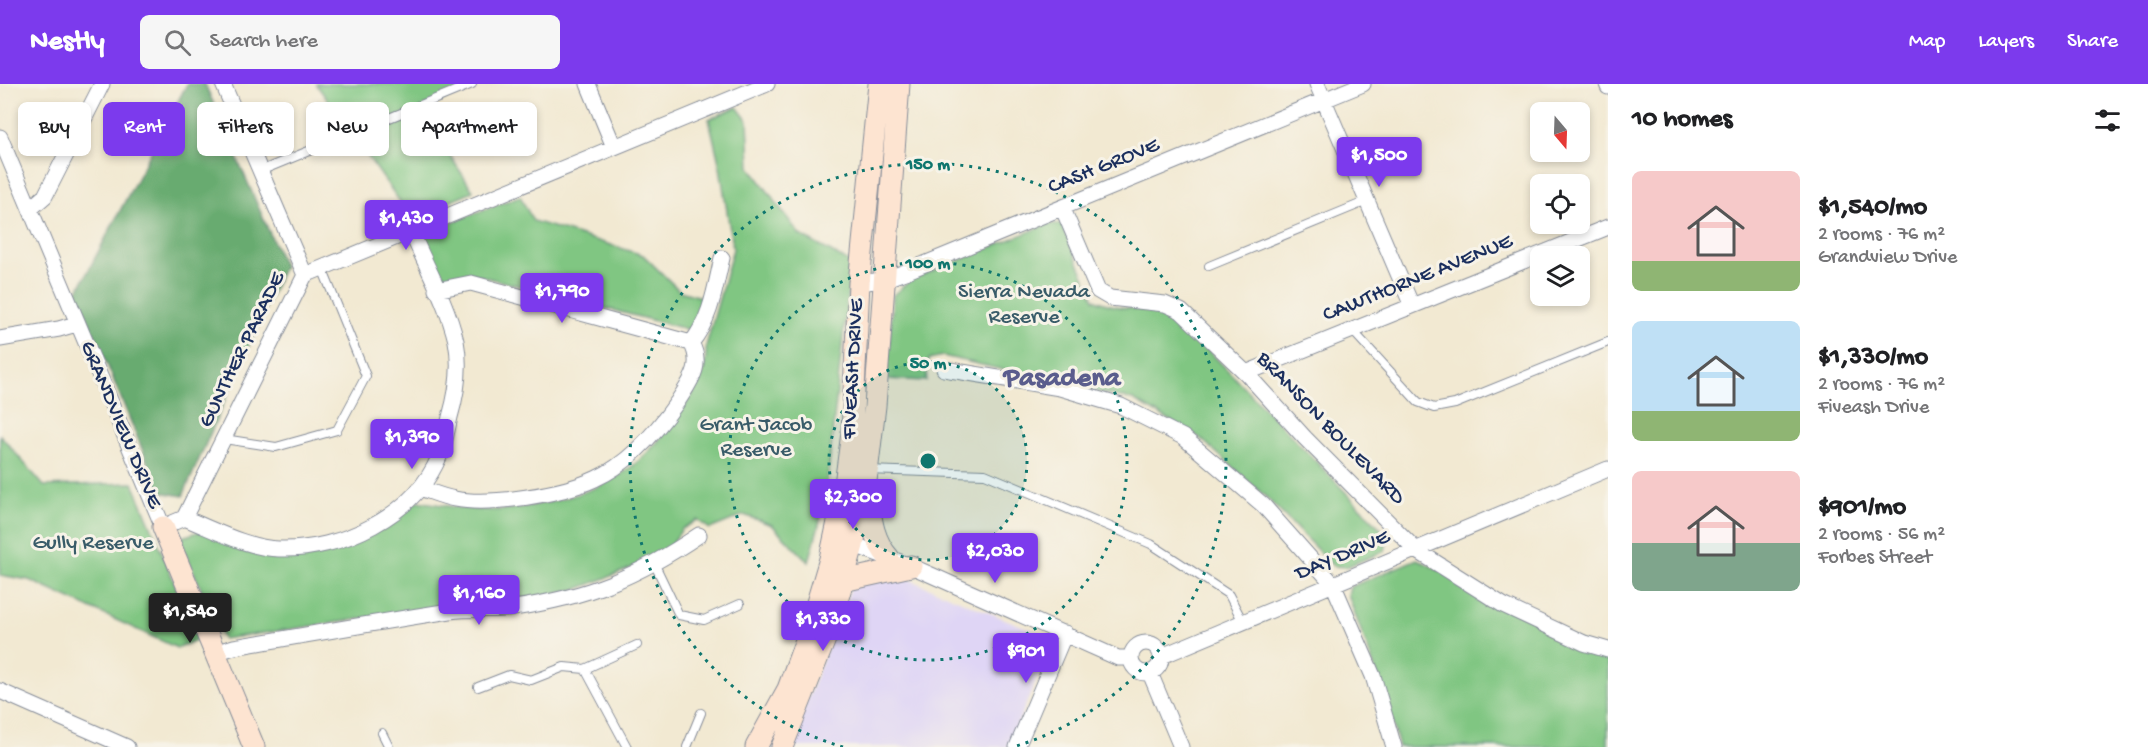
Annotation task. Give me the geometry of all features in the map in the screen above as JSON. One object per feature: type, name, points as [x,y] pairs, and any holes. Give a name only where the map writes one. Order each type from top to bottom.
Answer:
[{"type":"main road","name":"FIVEASH DRIVE","points":[[782,747],[829,629],[843,580],[859,283],[879,84]]},
{"type":"main road","name":"FIVEASH DRIVE","points":[[756,747],[792,679],[867,476],[875,406],[899,84]]},
{"type":"main road","points":[[867,476],[873,528],[880,548],[889,558]]},
{"type":"main road","name":"GRANDVIEW DRIVE","points":[[163,527],[254,747]]},
{"type":"main road","points":[[843,580],[911,566]]},
{"type":"street","points":[[30,209],[45,196],[102,84]]},
{"type":"street","points":[[223,84],[305,275]]},
{"type":"street","points":[[588,84],[614,147]]},
{"type":"street","name":"GUNTHER PARADE","points":[[184,518],[305,275],[767,84]]},
{"type":"street","points":[[1317,84],[1412,306]]},
{"type":"street","name":"CASH GROVE","points":[[859,283],[883,280],[1063,209],[1363,84]]},
{"type":"street","name":"GRANDVIEW DRIVE","points":[[0,137],[76,324],[163,527]]},
{"type":"street","name":"BRANSON BOULEVARD","points":[[1063,209],[1098,291],[1110,298],[1166,304],[1181,311],[1246,373],[1305,438],[1416,550],[1503,605],[1584,643],[1608,650]]},
{"type":"street","name":"CAWTHORNE AVENUE","points":[[1246,373],[1608,227]]},
{"type":"street","points":[[163,527],[184,518],[233,537],[276,549],[322,546],[367,529],[420,488],[439,457],[456,394],[456,341],[411,231]]},
{"type":"street","points":[[691,343],[700,333],[710,311],[722,258]]},
{"type":"street","points":[[420,488],[456,499],[506,500],[564,490],[596,479],[623,462],[665,419],[690,383],[697,365],[696,352],[691,343],[471,283],[436,290]]},
{"type":"street","points":[[0,339],[76,324]]},
{"type":"street","points":[[944,369],[1060,388],[1121,406],[1183,437],[1263,505],[1333,584],[1373,676],[1394,747]]},
{"type":"street","name":"DAY DRIVE","points":[[1162,656],[1608,469]]},
{"type":"street","points":[[214,653],[234,646],[453,611],[512,608],[564,599],[610,584],[655,565],[699,535]]},
{"type":"street","points":[[844,542],[911,566],[1118,658],[1131,658]]},
{"type":"street","points":[[1017,747],[1065,633]]},
{"type":"street","points":[[1143,643],[1157,647],[1162,656],[1160,665],[1150,673],[1137,670],[1131,658],[1134,649],[1143,643]]},
{"type":"street","points":[[1150,673],[1181,747]]},
{"type":"street","points":[[0,691],[127,747]]},
{"type":"lane","points":[[260,171],[472,84]]},
{"type":"lane","points":[[1209,266],[1367,201]]},
{"type":"lane","points":[[224,439],[276,447],[337,430],[366,376],[322,268]]},
{"type":"lane","points":[[1352,330],[1418,402],[1434,408],[1455,404],[1608,342]]},
{"type":"lane","points":[[867,476],[985,474],[1151,544],[1229,595],[1243,622]]},
{"type":"lane","points":[[655,565],[679,615],[704,620],[740,604]]},
{"type":"lane","points":[[478,687],[509,675],[531,680],[564,667],[585,669],[637,645]]},
{"type":"lane","points":[[585,669],[627,747]]},
{"type":"lane","points":[[687,747],[701,712]]},
{"type":"lane","points":[[382,733],[388,747]]},
{"type":"shaded area","points":[[896,574],[1046,636],[1050,647],[1008,747],[789,747],[854,580]]},
{"type":"green space","points":[[187,84],[205,84],[213,102],[197,102],[197,156],[236,156],[284,266],[183,496],[160,492],[77,292],[149,156],[185,156],[185,102],[177,102]]},
{"type":"green space","points":[[316,84],[455,84],[458,93],[437,102],[401,102],[401,156],[450,156],[473,191],[411,217],[367,156],[389,156],[389,102],[329,102]]},
{"type":"green space","name":"Grant Jacob Reserve","points":[[737,107],[748,121],[750,167],[800,235],[851,263],[825,502],[809,562],[772,525],[744,515],[710,529],[697,520],[682,529],[669,548],[637,566],[577,589],[523,600],[455,605],[223,639],[179,538],[201,531],[276,556],[318,554],[369,534],[418,501],[487,510],[540,504],[601,485],[627,470],[648,452],[689,401],[705,366],[706,346],[733,249],[720,167],[709,119]]},
{"type":"green space","points":[[520,196],[533,221],[643,255],[680,291],[701,297],[699,311],[690,330],[473,274],[453,277],[443,275],[421,234]]},
{"type":"green space","name":"Sierra Nevada Reserve","points":[[1048,224],[1061,224],[1094,299],[1114,306],[1167,314],[1177,318],[1388,536],[1385,551],[1346,567],[1333,566],[1266,497],[1199,437],[1133,400],[943,356],[929,359],[926,381],[887,379],[893,295],[911,280]]},
{"type":"green space","name":"Gully Reserve","points":[[0,435],[44,486],[133,483],[198,639],[177,648],[29,580],[0,575]]},
{"type":"green space","points":[[1417,559],[1608,656],[1608,747],[1399,747],[1386,699],[1348,595],[1350,587]]},
{"type":"district","name":"Pasadena","points":[[1062,379]]}]
